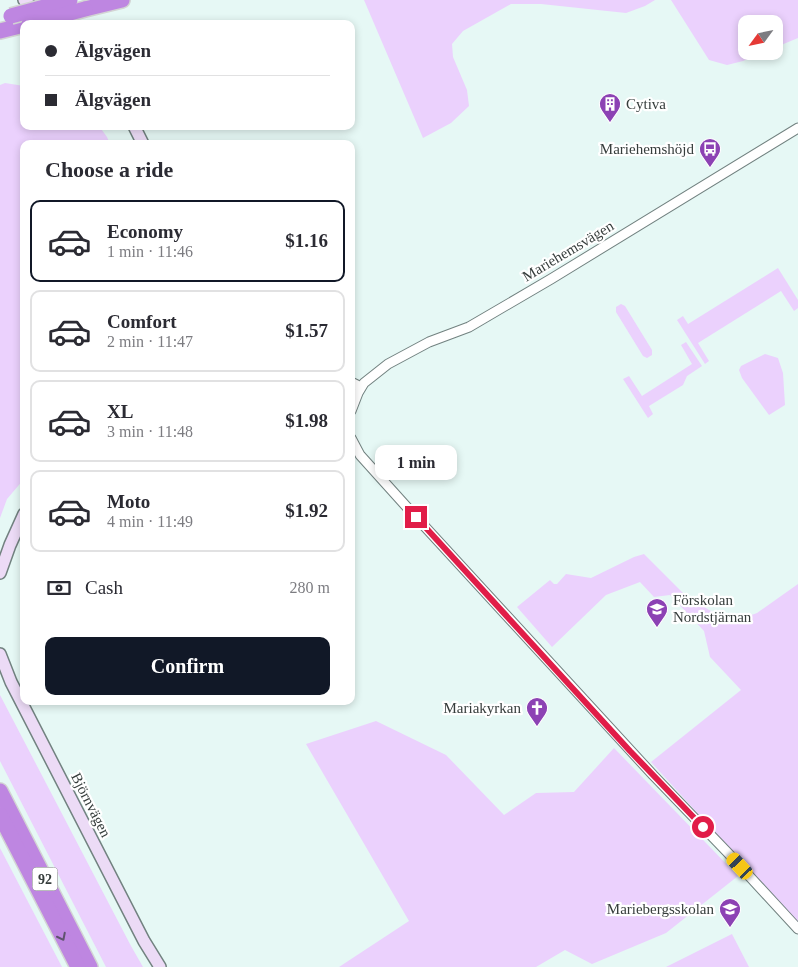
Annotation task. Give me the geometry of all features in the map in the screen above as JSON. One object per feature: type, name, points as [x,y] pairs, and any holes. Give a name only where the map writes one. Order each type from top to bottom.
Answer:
[{"type":"highway","points":[[22,20],[70,0]]},
{"type":"highway","points":[[27,20],[122,0]]},
{"type":"highway","points":[[0,31],[17,22]]},
{"type":"highway","name":"92","points":[[0,791],[90,967]]},
{"type":"highway","name":"92","points":[[0,815],[78,967]]},
{"type":"street","points":[[24,0],[46,20]]},
{"type":"street","name":"Mariehemsvägen","points":[[361,388],[372,375],[394,360],[429,342],[469,327],[798,128]]},
{"type":"street","points":[[355,384],[361,388],[355,402]]},
{"type":"street","points":[[355,446],[360,455],[405,505],[798,930]]},
{"type":"street","points":[[0,573],[20,523]]},
{"type":"street","name":"Björnvägen","points":[[0,654],[20,700]]},
{"type":"street","name":"Björnvägen","points":[[23,705],[144,941],[160,967]]},
{"type":"shaded area","points":[[364,0],[655,0],[626,13],[541,4],[511,4],[463,31],[452,44],[453,57],[467,90],[469,106],[451,123],[423,138]]},
{"type":"shaded area","points":[[671,0],[798,0],[798,38],[783,44],[783,15],[738,15],[738,60],[745,60],[727,65],[709,60]]},
{"type":"shaded area","points":[[5,83],[20,85],[20,130],[102,130],[108,140],[20,140],[20,484],[7,499],[0,518],[0,85]]},
{"type":"shaded area","points":[[778,268],[798,300],[798,308],[794,311],[781,291],[698,343],[709,361],[705,364],[677,320],[683,316],[688,324]]},
{"type":"shaded area","points":[[621,304],[625,306],[652,350],[652,355],[647,358],[643,356],[616,312],[616,307]]},
{"type":"shaded area","points":[[686,342],[702,366],[687,376],[683,385],[649,406],[653,414],[648,418],[623,379],[629,376],[642,396],[692,364],[681,345]]},
{"type":"shaded area","points":[[765,354],[778,358],[783,373],[785,405],[769,415],[742,378],[739,370],[741,366]]},
{"type":"shaded area","points":[[644,554],[685,595],[730,623],[757,613],[798,584],[798,924],[740,865],[731,850],[651,762],[741,690],[710,657],[704,631],[670,595],[654,597],[640,582],[606,595],[552,647],[517,607],[550,580],[557,584],[566,574],[591,578]]},
{"type":"shaded area","points":[[0,695],[143,967],[106,967],[0,761]]},
{"type":"shaded area","points":[[376,721],[446,755],[504,815],[536,793],[574,792],[614,748],[738,876],[666,933],[592,964],[565,950],[536,967],[339,967],[409,921],[306,744]]},
{"type":"shaded area","points":[[0,848],[62,967],[0,967]]},
{"type":"shaded area","points":[[732,934],[749,967],[666,967]]},
{"type":"place","name":"Cytiva","points":[[610,123]]},
{"type":"place","name":"Mariehemshöjd","points":[[710,168]]},
{"type":"place","name":"Förskolan Nordstjärnan","points":[[657,628]]},
{"type":"place","name":"Mariakyrkan","points":[[537,727]]},
{"type":"place","name":"Mariebergsskolan","points":[[730,928]]},
{"type":"route","points":[[416,517],[630,751],[703,827]]}]
